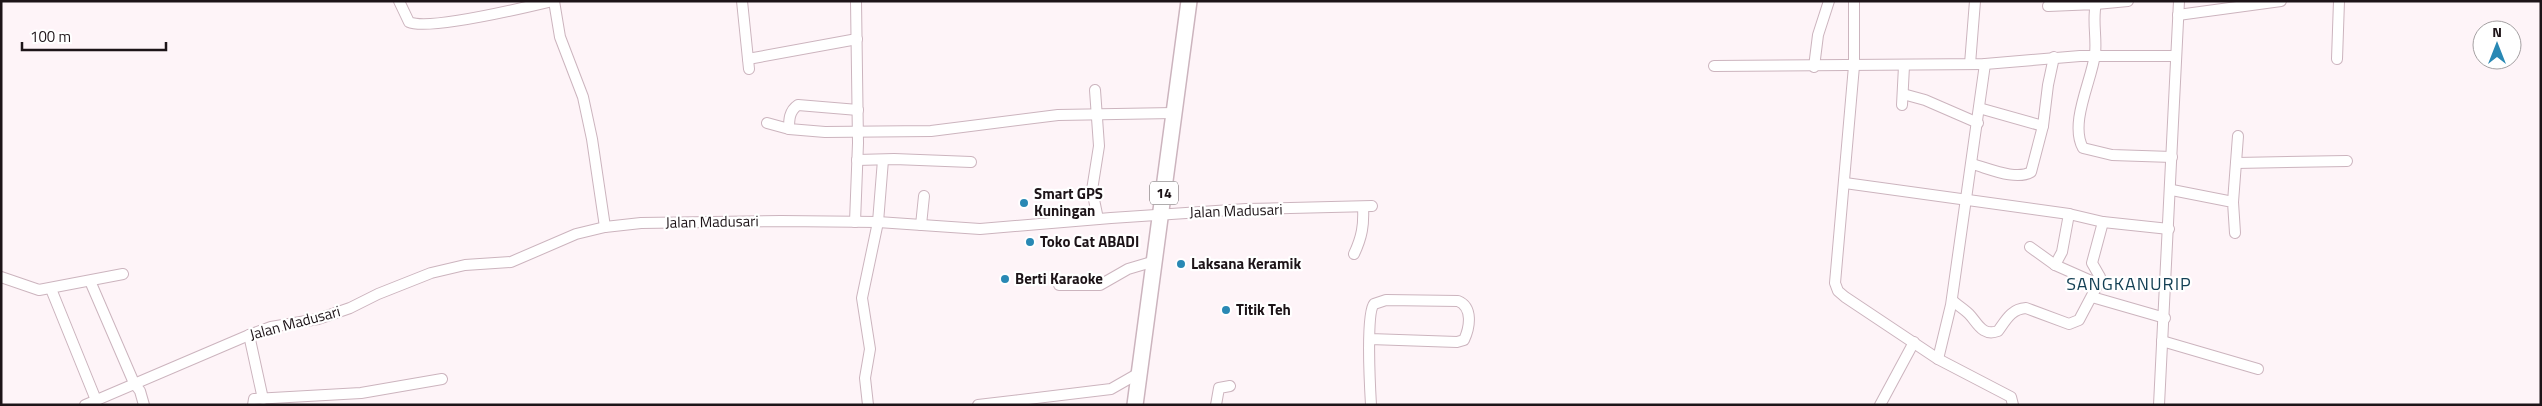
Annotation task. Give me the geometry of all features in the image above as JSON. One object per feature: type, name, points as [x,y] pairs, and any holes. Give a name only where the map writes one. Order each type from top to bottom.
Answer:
[{"type":"highway","name":"14","points":[[1135,402],[1162,214],[1189,1]]},
{"type":"street","points":[[400,1],[409,22],[418,24],[470,19],[553,1],[560,37],[583,97],[592,139],[605,227]]},
{"type":"street","points":[[742,1],[749,64],[857,39]]},
{"type":"street","points":[[855,222],[858,132],[856,1]]},
{"type":"street","points":[[1814,67],[1818,35],[1829,1]]},
{"type":"street","points":[[1854,1],[1854,66],[1845,183],[1835,274],[1838,291],[1938,359],[2013,398],[2012,405]]},
{"type":"street","points":[[1970,64],[1975,1]]},
{"type":"street","points":[[2048,6],[2128,1]]},
{"type":"street","points":[[2159,405],[2172,190],[2179,1]]},
{"type":"street","points":[[2178,15],[2281,1]]},
{"type":"street","points":[[2337,59],[2339,1]]},
{"type":"street","points":[[2096,4],[2095,55],[2084,90],[2079,141],[2083,148],[2112,155],[2172,158]]},
{"type":"street","points":[[1714,66],[1904,66],[1985,64],[2095,55],[2176,56]]},
{"type":"street","points":[[1972,164],[2025,175],[2031,172],[2043,126],[2048,84],[2054,57]]},
{"type":"street","points":[[1938,359],[1952,300],[1968,200],[1985,64]]},
{"type":"street","points":[[1902,105],[1904,66]]},
{"type":"street","points":[[1095,90],[1099,146],[1092,190],[1098,219]]},
{"type":"street","points":[[1903,94],[1925,100],[1978,123]]},
{"type":"street","points":[[789,129],[791,112],[798,105],[858,110]]},
{"type":"street","points":[[1980,108],[2043,126]]},
{"type":"street","points":[[767,124],[789,129],[858,132],[931,131],[1058,115],[1096,116],[1174,113]]},
{"type":"street","points":[[2235,233],[2233,202],[2238,136]]},
{"type":"street","points":[[857,160],[971,162]]},
{"type":"street","points":[[868,405],[865,378],[870,349],[862,298],[878,222],[883,160]]},
{"type":"street","points":[[2236,163],[2347,161]]},
{"type":"street","points":[[1845,183],[2069,214],[2103,222],[2170,229]]},
{"type":"street","points":[[2172,190],[2233,202]]},
{"type":"street","points":[[921,225],[924,196]]},
{"type":"street","name":"Jalan Madusari","points":[[85,405],[271,327],[318,319],[350,308],[378,294],[431,273],[465,265],[512,262],[576,234],[605,227],[641,223],[724,221],[878,222],[980,230],[1162,214],[1246,209],[1367,206],[1362,239],[1354,254]]},
{"type":"street","points":[[2055,265],[2062,252],[2069,214]]},
{"type":"street","points":[[1952,300],[1970,315],[1978,327],[1994,333],[2014,310],[2020,308],[2026,308],[2069,324],[2080,320],[2092,298],[2100,277],[2092,264],[2103,222]]},
{"type":"street","points":[[2030,247],[2055,265],[2098,284]]},
{"type":"street","points":[[1059,285],[1100,284],[1108,282],[1128,269],[1155,261]]},
{"type":"street","points":[[1,277],[33,289],[50,289],[123,274]]},
{"type":"street","points":[[90,281],[134,383],[140,391],[144,405]]},
{"type":"street","points":[[50,289],[96,400]]},
{"type":"street","points":[[2092,298],[2164,318]]},
{"type":"street","points":[[1370,339],[1457,342],[1464,340],[1467,333],[1469,310],[1466,304],[1458,301],[1386,300],[1371,307],[1370,339],[1371,405]]},
{"type":"street","points":[[249,335],[263,399]]},
{"type":"street","points":[[2162,341],[2258,369]]},
{"type":"street","points":[[1880,405],[1914,342]]},
{"type":"street","points":[[252,405],[254,399],[361,393],[442,379]]},
{"type":"street","points":[[978,405],[1111,390],[1138,379]]},
{"type":"street","points":[[1216,405],[1219,388],[1230,386]]},
{"type":"place","name":"Smart GPS Kuningan","points":[[1024,203]]},
{"type":"place","name":"Toko Cat ABADI","points":[[1030,242]]},
{"type":"place","name":"Laksana Keramik","points":[[1181,264]]},
{"type":"place","name":"Berti Karaoke","points":[[1005,279]]},
{"type":"place","name":"Titik Teh","points":[[1226,310]]},
{"type":"district","name":"SANGKANURIP","points":[[2129,284]]}]
